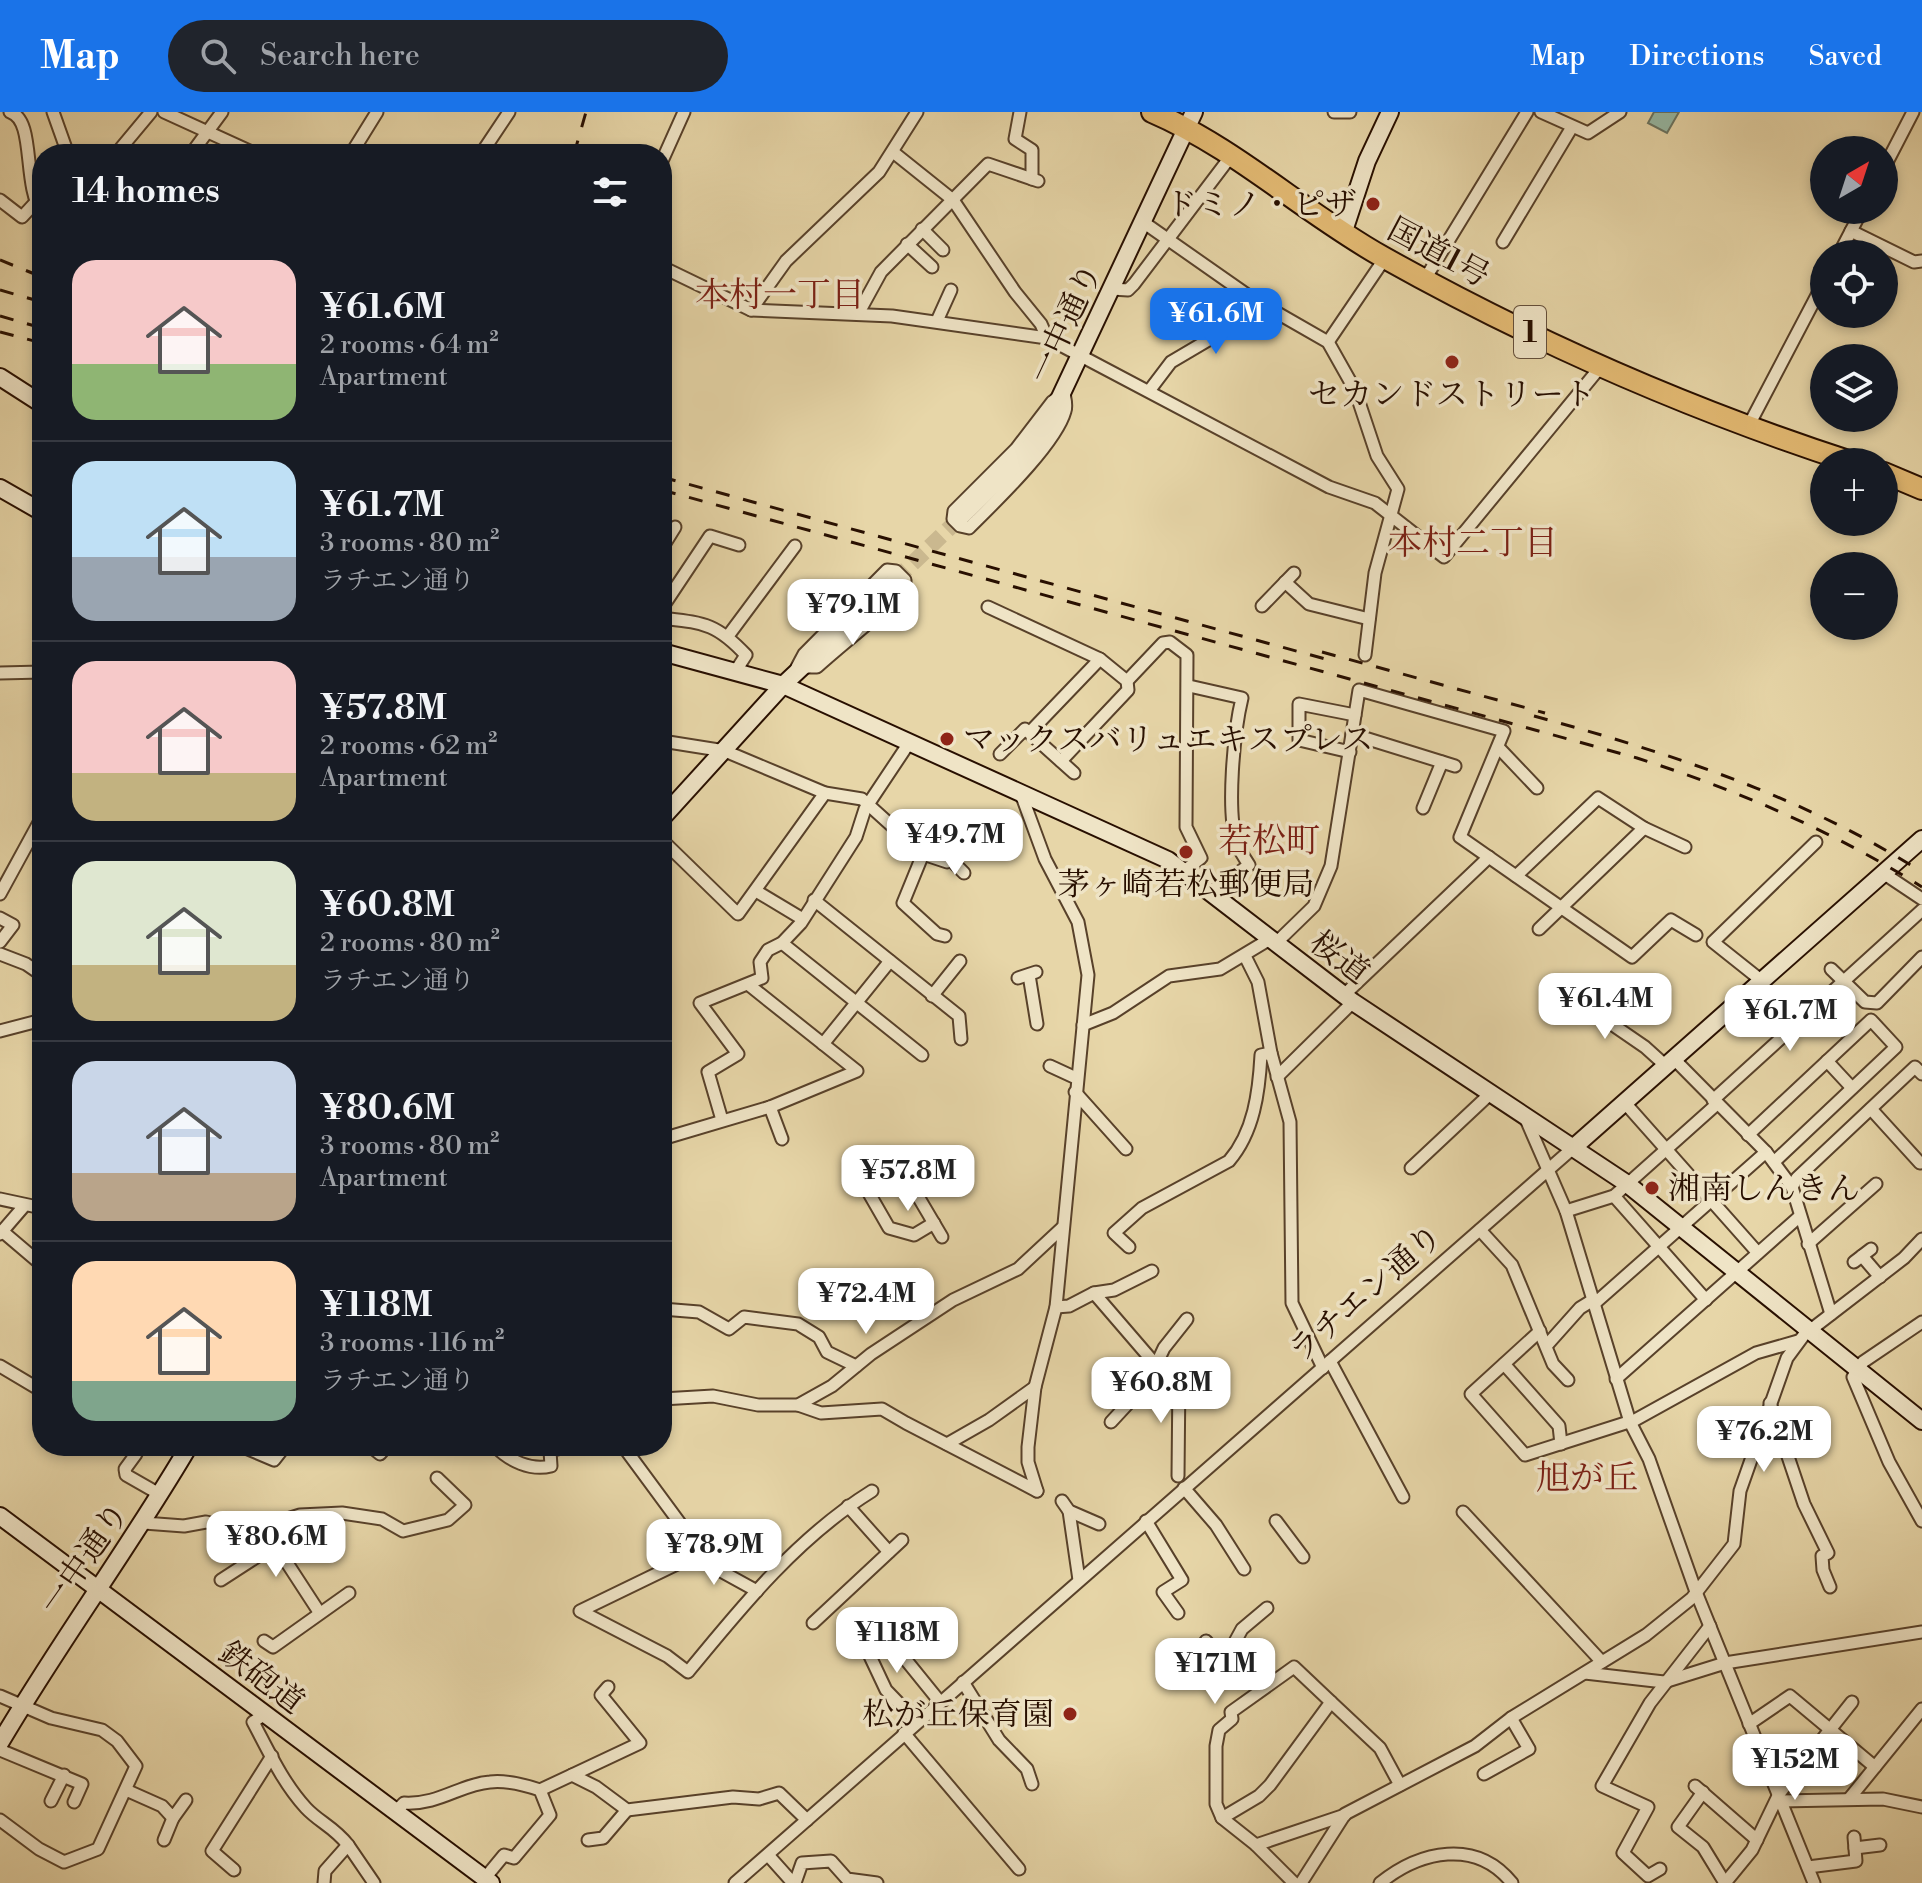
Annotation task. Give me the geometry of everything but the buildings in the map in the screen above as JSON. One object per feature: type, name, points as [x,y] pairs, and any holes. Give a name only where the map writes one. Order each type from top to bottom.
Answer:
[{"type":"highway","name":"国道1号","points":[[1152,112],[1189,120],[1231,156],[1343,234],[1425,279],[1602,365],[1812,448]]},
{"type":"highway","points":[[1898,479],[1922,489]]},
{"type":"street","points":[[10,112],[22,119],[26,129],[26,162],[32,185]]},
{"type":"street","points":[[53,112],[64,144]]},
{"type":"street","points":[[124,144],[151,112]]},
{"type":"street","points":[[164,112],[234,144]]},
{"type":"street","points":[[198,144],[222,112]]},
{"type":"street","points":[[357,144],[377,112]]},
{"type":"street","points":[[488,144],[509,112]]},
{"type":"street","points":[[670,144],[684,112]]},
{"type":"street","points":[[751,310],[786,261],[865,187],[893,152],[917,112]]},
{"type":"street","points":[[858,314],[881,272],[988,164],[1035,180],[1032,150],[1015,139],[1020,112]]},
{"type":"street","points":[[1334,112],[1350,112]]},
{"type":"street","points":[[1343,234],[1367,161],[1390,112]]},
{"type":"street","points":[[1425,279],[1527,112]]},
{"type":"street","points":[[1541,112],[1588,133],[1620,112]]},
{"type":"street","points":[[1898,141],[1913,112]]},
{"type":"street","name":"一中通り","points":[[960,518],[1034,443],[1064,393],[1189,120]]},
{"type":"street","points":[[1503,242],[1572,127]]},
{"type":"street","points":[[893,152],[953,200],[1015,292],[1041,324],[1047,338]]},
{"type":"street","points":[[1112,289],[1128,290],[1134,284],[1231,156]]},
{"type":"street","points":[[0,200],[22,217],[32,211]]},
{"type":"street","points":[[1143,222],[1253,299],[1328,342],[1355,390],[1377,456],[1398,489],[1375,573],[1365,655]]},
{"type":"street","points":[[1846,240],[1855,224]]},
{"type":"street","points":[[922,229],[943,250]]},
{"type":"street","points":[[1851,231],[1914,262],[1922,261]]},
{"type":"street","points":[[907,244],[932,267]]},
{"type":"street","points":[[1328,342],[1385,258]]},
{"type":"street","points":[[672,272],[751,310],[937,321],[1047,338],[1329,487],[1365,498],[1444,557],[1602,365]]},
{"type":"street","points":[[937,321],[951,290]]},
{"type":"street","points":[[1149,391],[1171,362],[1232,326],[1253,299]]},
{"type":"street","points":[[1749,425],[1810,309]]},
{"type":"street","points":[[0,377],[32,398]]},
{"type":"street","points":[[1064,393],[1067,408],[1049,439],[1003,495],[969,528],[960,526],[953,519],[954,511],[1016,449],[1052,402],[1064,393]]},
{"type":"street","points":[[0,488],[32,506]]},
{"type":"street","points":[[672,532],[675,527]]},
{"type":"street","points":[[672,593],[710,536],[739,545]]},
{"type":"street","points":[[728,636],[795,546]]},
{"type":"street","points":[[887,570],[896,571],[905,580],[905,589],[871,624],[859,630],[817,667],[792,675],[804,654],[887,570]]},
{"type":"street","points":[[1262,606],[1290,577],[1309,604],[1369,619]]},
{"type":"street","points":[[672,807],[792,675],[895,580]]},
{"type":"street","points":[[988,607],[1100,659],[1127,681],[1128,690],[1061,761]]},
{"type":"street","points":[[672,619],[710,624],[728,636],[746,655],[735,672]]},
{"type":"street","points":[[1127,681],[1163,643],[1170,642],[1187,655],[1189,686],[1184,755],[1186,827],[1201,858],[1184,871]]},
{"type":"street","name":"桜道","points":[[672,655],[735,672],[792,675],[909,743],[1145,847],[1213,892],[1348,999],[1573,1148],[1620,1189],[1681,1227],[1737,1272],[1804,1336],[1857,1369],[1922,1421]]},
{"type":"street","points":[[1030,732],[1100,659]]},
{"type":"street","points":[[0,673],[32,672]]},
{"type":"street","points":[[1189,686],[1242,698],[1234,731],[1234,810],[1236,842],[1249,865],[1213,892]]},
{"type":"street","points":[[1083,1025],[1113,1013],[1169,976],[1220,969],[1273,942],[1303,921],[1327,877],[1336,845],[1359,690],[1504,731],[1460,837],[1632,957],[1671,920],[1696,935]]},
{"type":"street","points":[[1350,752],[1299,740],[1299,704],[1355,715]]},
{"type":"street","points":[[1000,754],[1025,729],[1074,773]]},
{"type":"street","points":[[1352,734],[1455,766]]},
{"type":"street","points":[[672,743],[725,751],[825,793],[862,799],[923,854],[947,862],[974,840]]},
{"type":"street","points":[[722,1120],[708,1072],[738,1054],[700,1003],[762,978],[760,962],[768,950],[782,943],[801,923],[801,918],[856,837],[870,804],[909,743]]},
{"type":"street","points":[[1498,747],[1537,788]]},
{"type":"street","points":[[1423,808],[1442,762]]},
{"type":"street","points":[[672,1398],[713,1396],[758,1405],[798,1405],[821,1413],[882,1409],[1037,1491],[1028,1447],[1035,1387],[1056,1307],[1087,958],[1078,922],[1045,859],[1020,790]]},
{"type":"street","points":[[672,850],[738,914],[825,793]]},
{"type":"street","points":[[1516,876],[1598,798],[1644,828],[1685,847]]},
{"type":"street","points":[[1539,929],[1644,828]]},
{"type":"street","points":[[0,894],[32,835]]},
{"type":"street","name":"ラチエン通り","points":[[735,1883],[1146,1521],[1181,1482],[1326,1364],[1551,1170],[1922,839]]},
{"type":"street","points":[[1762,981],[1713,942],[1816,842]]},
{"type":"street","points":[[923,854],[903,903],[937,934],[945,936]]},
{"type":"street","points":[[1277,1077],[1348,999],[1489,857]]},
{"type":"street","points":[[950,859],[964,873]]},
{"type":"street","points":[[1883,873],[1922,899]]},
{"type":"street","points":[[756,891],[801,918]]},
{"type":"street","points":[[814,900],[959,1016],[961,1039]]},
{"type":"street","points":[[1566,1211],[1620,1189],[1842,980],[1922,910]]},
{"type":"street","points":[[0,918],[13,925],[0,942]]},
{"type":"street","points":[[782,943],[922,1055]]},
{"type":"street","points":[[0,954],[32,968]]},
{"type":"street","points":[[1245,956],[1258,982],[1271,1053],[1290,1122],[1292,1303],[1403,1497]]},
{"type":"street","points":[[1831,969],[1865,1002],[1877,1003],[1922,957]]},
{"type":"street","points":[[823,1044],[890,961]]},
{"type":"street","points":[[932,996],[960,961]]},
{"type":"street","points":[[1028,975],[1037,1024]]},
{"type":"street","points":[[672,1136],[770,1107],[857,1071],[749,985]]},
{"type":"street","points":[[1565,992],[1670,1062],[1766,1152],[1792,1187],[1831,1314]]},
{"type":"street","points":[[1748,1135],[1871,1020],[1896,1047],[1774,1162]]},
{"type":"street","points":[[0,1031],[32,1023]]},
{"type":"street","points":[[1129,1247],[1114,1233],[1132,1216],[1229,1161],[1236,1153],[1257,1100],[1261,1055],[1271,1053]]},
{"type":"street","points":[[1827,1061],[1852,1088]]},
{"type":"street","points":[[1050,1066],[1076,1078]]},
{"type":"street","points":[[1792,1187],[1797,1178],[1915,1067],[1922,1074]]},
{"type":"street","points":[[1075,1092],[1126,1149]]},
{"type":"street","points":[[1411,1168],[1491,1093]]},
{"type":"street","points":[[1625,1103],[1758,1253]]},
{"type":"street","points":[[770,1107],[782,1139]]},
{"type":"street","points":[[1871,1109],[1918,1164]]},
{"type":"street","points":[[1525,1117],[1529,1131],[1551,1170],[1566,1211],[1630,1422],[1649,1459],[1696,1592],[1814,1883]]},
{"type":"street","points":[[1547,1345],[1580,1308],[1594,1302],[1766,1152]]},
{"type":"street","points":[[903,1171],[942,1237]]},
{"type":"street","points":[[868,1176],[866,1188],[889,1228],[914,1235],[934,1223]]},
{"type":"street","points":[[1808,1244],[1876,1184]]},
{"type":"street","points":[[1620,1189],[1660,1246],[1706,1300]]},
{"type":"street","points":[[0,1199],[32,1206]]},
{"type":"street","points":[[25,1205],[1,1232],[32,1257]]},
{"type":"street","points":[[1616,1379],[1800,1216]]},
{"type":"street","points":[[798,1405],[832,1386],[953,1300],[1018,1269],[1062,1228]]},
{"type":"street","points":[[1480,1230],[1512,1265],[1553,1364],[1568,1380]]},
{"type":"street","points":[[1256,1845],[1345,1814],[1475,1746],[1511,1718],[1646,1635],[1696,1592],[1734,1544],[1740,1491],[1787,1358],[1804,1336],[1880,1277],[1922,1239]]},
{"type":"street","points":[[1862,1256],[1880,1277]]},
{"type":"street","points":[[1056,1307],[1069,1306],[1094,1293],[1114,1290],[1152,1271]]},
{"type":"street","points":[[1094,1293],[1156,1365]]},
{"type":"street","points":[[672,1310],[699,1312],[729,1329],[744,1317],[798,1324],[819,1337],[827,1352],[856,1366]]},
{"type":"street","points":[[1111,1422],[1135,1396],[1164,1348],[1187,1319]]},
{"type":"street","points":[[1922,1322],[1857,1369],[1853,1377],[1889,1462],[1922,1521]]},
{"type":"street","points":[[1540,1331],[1471,1394],[1525,1455],[1630,1422],[1756,1353],[1804,1336]]},
{"type":"street","points":[[1504,1364],[1559,1426],[1561,1444]]},
{"type":"street","points":[[0,1366],[32,1385]]},
{"type":"street","points":[[1179,1375],[1181,1482],[1216,1525],[1244,1569]]},
{"type":"street","points":[[947,1444],[989,1420],[1035,1387]]},
{"type":"street","points":[[1135,1396],[1178,1397]]},
{"type":"street","points":[[1770,1403],[1804,1504],[1828,1553],[1822,1556],[1823,1570],[1830,1587]]},
{"type":"street","points":[[135,1456],[125,1469],[126,1475],[161,1495]]},
{"type":"street","name":"一中通り","points":[[0,1743],[97,1589],[144,1523],[183,1456]]},
{"type":"street","points":[[504,1456],[537,1470],[551,1466],[550,1456]]},
{"type":"street","points":[[630,1456],[696,1545],[677,1564],[580,1611],[667,1656],[688,1672],[727,1620],[848,1506],[872,1491]]},
{"type":"street","points":[[144,1523],[184,1526],[206,1522],[249,1531],[300,1515],[342,1513],[382,1519],[403,1531],[438,1523],[465,1505],[437,1478]]},
{"type":"street","points":[[848,1506],[889,1552]]},
{"type":"street","points":[[1079,1580],[1066,1506],[1099,1524]]},
{"type":"street","points":[[1463,1512],[1602,1662]]},
{"type":"street","name":"鉄砲道","points":[[0,1516],[488,1881]]},
{"type":"street","points":[[1146,1521],[1182,1580],[1163,1592],[1178,1613]]},
{"type":"street","points":[[1276,1521],[1303,1557]]},
{"type":"street","points":[[263,1526],[319,1612]]},
{"type":"street","points":[[813,1623],[902,1540]]},
{"type":"street","points":[[221,1580],[275,1545]]},
{"type":"street","points":[[688,1553],[757,1591]]},
{"type":"street","points":[[264,1641],[273,1647],[349,1593]]},
{"type":"street","points":[[1206,1641],[1224,1662],[1242,1629],[1267,1608]]},
{"type":"street","points":[[917,1722],[886,1690],[866,1655],[861,1637],[876,1623],[940,1702]]},
{"type":"street","points":[[1660,1869],[1648,1876],[1623,1853],[1648,1807],[1602,1786],[1664,1682],[1710,1626]]},
{"type":"street","points":[[1585,1673],[1664,1682],[1725,1663],[1922,1632]]},
{"type":"street","points":[[1294,1883],[1256,1845],[1222,1818],[1216,1804],[1214,1763],[1219,1730],[1232,1719],[1231,1712],[1294,1667],[1380,1748],[1400,1785]]},
{"type":"street","points":[[963,1682],[999,1740],[1027,1769],[1032,1784]]},
{"type":"street","points":[[395,1812],[404,1803],[442,1798],[488,1782],[540,1790],[640,1743],[601,1695],[608,1687]]},
{"type":"street","points":[[0,1696],[21,1707],[102,1730],[117,1741],[136,1766],[98,1849],[64,1862],[39,1849],[0,1820]]},
{"type":"street","points":[[1749,1724],[1790,1696],[1875,1767]]},
{"type":"street","points":[[1222,1818],[1259,1796],[1270,1785],[1331,1702]]},
{"type":"street","points":[[1757,1840],[1699,1789],[1678,1827],[1703,1847],[1725,1883],[1757,1840],[1780,1798],[1852,1702]]},
{"type":"street","points":[[1849,1799],[1922,1709]]},
{"type":"street","points":[[265,1714],[253,1722],[285,1783],[308,1811],[334,1827],[374,1883]]},
{"type":"street","points":[[1484,1774],[1529,1749],[1511,1718]]},
{"type":"street","points":[[904,1733],[1019,1869]]},
{"type":"street","points":[[0,1750],[82,1784],[74,1802]]},
{"type":"street","points":[[234,1870],[212,1851],[272,1756]]},
{"type":"street","points":[[51,1801],[64,1775]]},
{"type":"street","points":[[572,1775],[596,1787],[627,1810]]},
{"type":"street","points":[[126,1790],[162,1806],[173,1818]]},
{"type":"street","points":[[488,1881],[504,1855],[514,1858],[550,1815],[540,1790]]},
{"type":"street","points":[[588,1840],[603,1838],[627,1810],[733,1797],[759,1799],[779,1793],[807,1820]]},
{"type":"street","points":[[1780,1798],[1883,1799],[1922,1807]]},
{"type":"street","points":[[164,1840],[173,1818],[186,1800]]},
{"type":"street","points":[[1301,1883],[1345,1814]]},
{"type":"street","points":[[1808,1867],[1856,1861],[1854,1842],[1880,1845]]},
{"type":"street","points":[[324,1883],[325,1871],[348,1845]]},
{"type":"street","points":[[1380,1883],[1417,1858],[1448,1854],[1481,1857],[1499,1867],[1512,1883]]},
{"type":"street","points":[[768,1855],[794,1883],[802,1863],[831,1861],[847,1879],[877,1883]]},
{"type":"shaded area","points":[[1654,112],[1679,112],[1667,133],[1648,123]]},
{"type":"tunnel","points":[[895,580],[960,518]]},
{"type":"railway","points":[[577,144],[586,112]]},
{"type":"railway","points":[[0,260],[32,273]]},
{"type":"railway","points":[[0,290],[32,299]]},
{"type":"railway","points":[[0,316],[32,325]]},
{"type":"railway","points":[[0,332],[32,340]]},
{"type":"railway","points":[[672,480],[1329,660]]},
{"type":"railway","points":[[672,493],[1637,758],[1784,814],[1854,848],[1922,887]]},
{"type":"railway","points":[[1322,652],[1545,713]]},
{"type":"railway","points":[[1534,716],[1635,745],[1734,779],[1830,821],[1922,872]]},
{"type":"place","name":"ドミノ・ピザ","points":[[1373,204]]},
{"type":"place","name":"セカンドストリート","points":[[1452,362]]},
{"type":"place","name":"マックスバリュエキスプレス","points":[[947,739]]},
{"type":"place","name":"茅ヶ崎若松郵便局","points":[[1186,852]]},
{"type":"place","name":"湘南しんきん","points":[[1652,1188]]},
{"type":"place","name":"松が丘保育園","points":[[1070,1714]]},
{"type":"district","name":"本村一丁目","points":[[780,294]]},
{"type":"district","name":"本村二丁目","points":[[1473,542]]},
{"type":"district","name":"若松町","points":[[1269,840]]},
{"type":"district","name":"旭が丘","points":[[1587,1477]]}]
